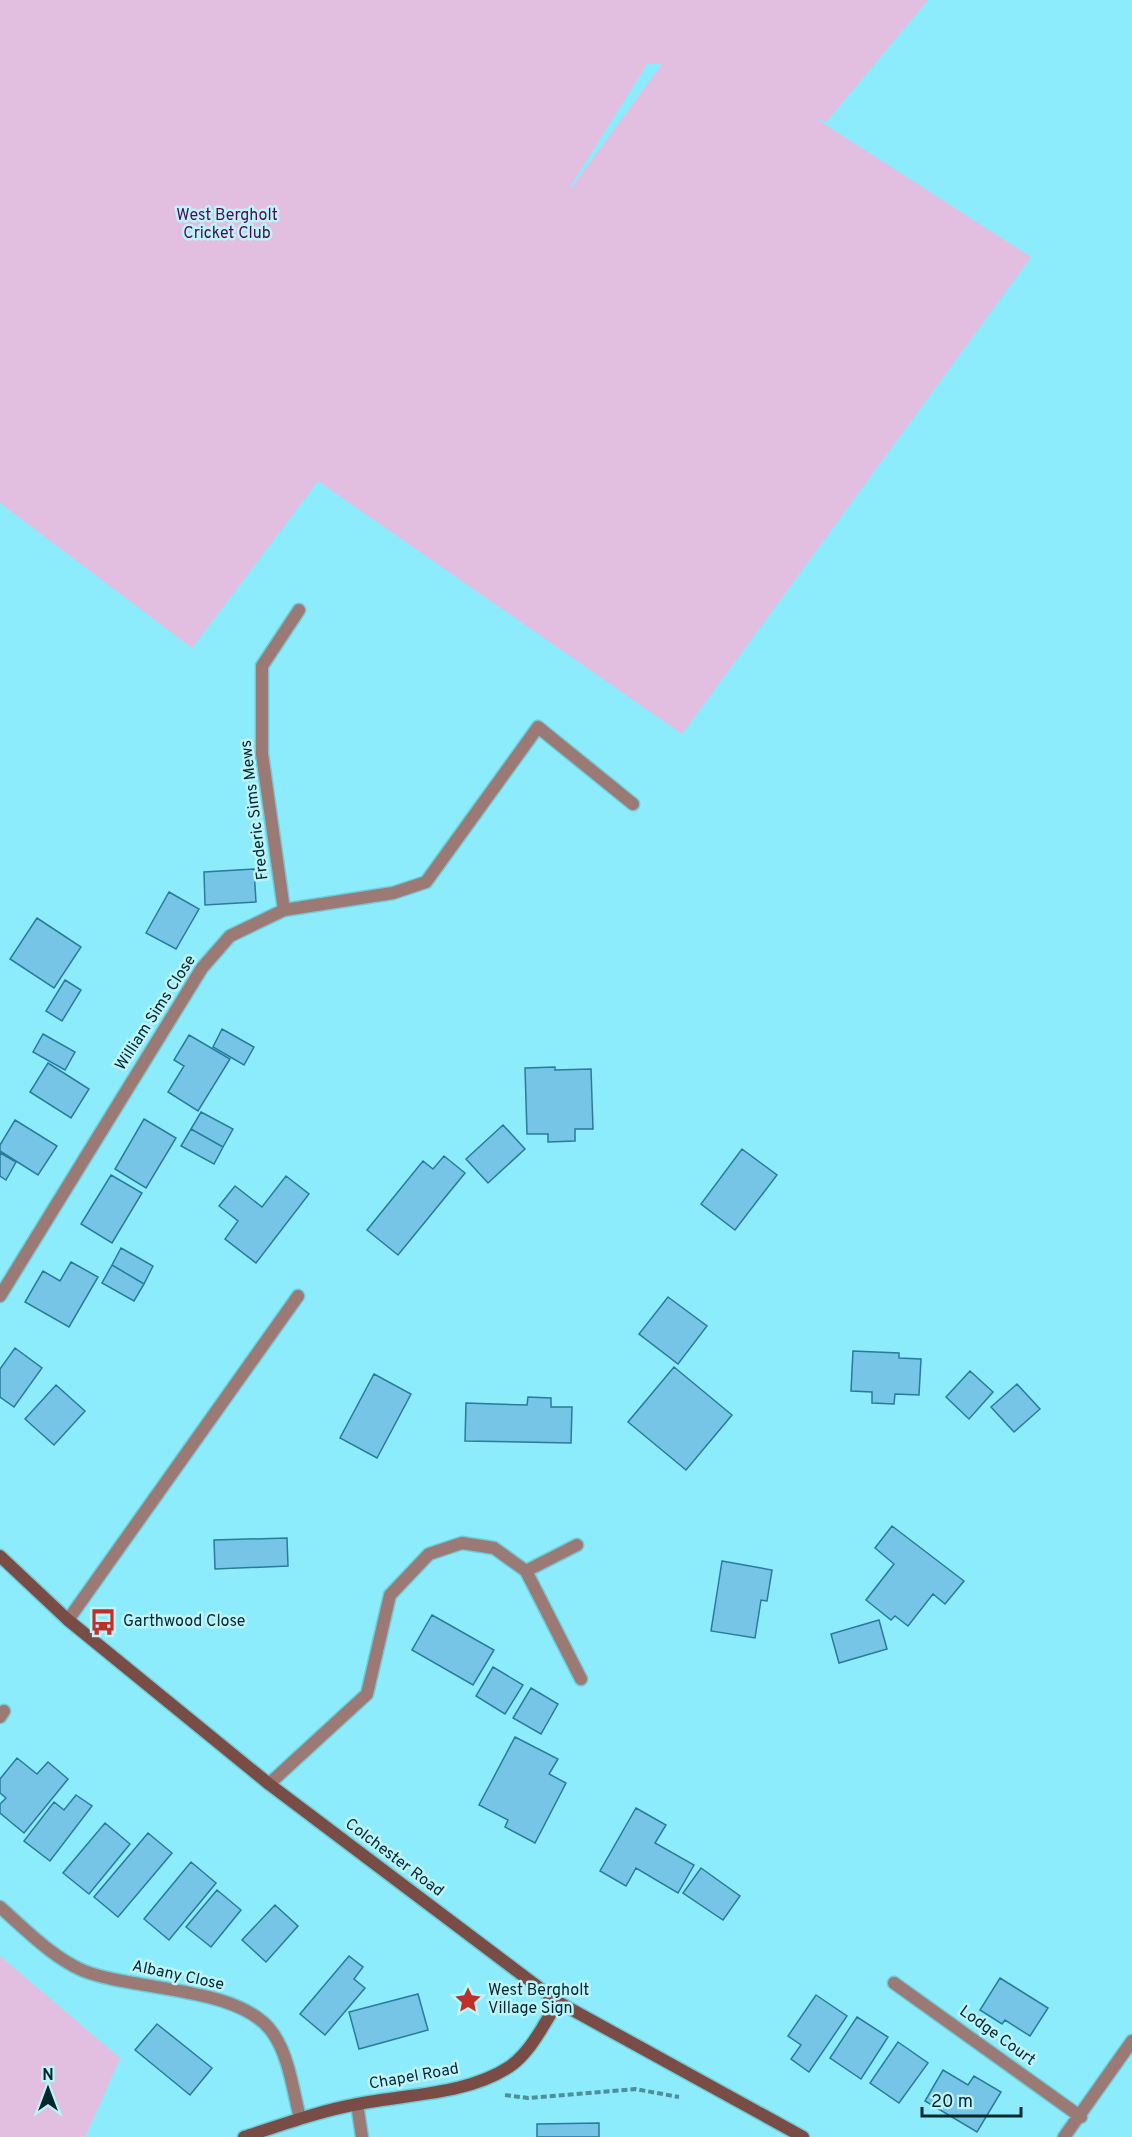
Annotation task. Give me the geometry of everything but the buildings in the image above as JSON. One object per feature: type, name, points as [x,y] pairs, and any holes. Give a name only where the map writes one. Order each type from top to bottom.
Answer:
[{"type":"main road","name":"Colchester Road","points":[[0,1556],[68,1620],[269,1784],[558,2002],[803,2137]]},
{"type":"main road","name":"Chapel Road","points":[[244,2137],[300,2118],[357,2104],[454,2088],[486,2078],[508,2068],[526,2053],[558,2002]]},
{"type":"street","name":"Frederic Sims Mews","points":[[284,910],[262,754],[262,666],[299,610]]},
{"type":"street","name":"William Sims Close","points":[[0,1296],[202,968],[230,936],[284,910],[393,892],[426,882],[538,727],[633,804]]},
{"type":"street","points":[[68,1620],[298,1296]]},
{"type":"street","points":[[269,1784],[367,1694],[390,1595],[429,1554],[462,1543],[494,1548],[526,1571],[581,1679]]},
{"type":"street","points":[[526,1571],[577,1545]]},
{"type":"street","name":"Albany Close","points":[[0,1907],[60,1957],[81,1970],[102,1977],[224,2001],[246,2009],[272,2032],[281,2048],[300,2118]]},
{"type":"street","name":"Lodge Court","points":[[894,1983],[1081,2117]]},
{"type":"street","points":[[1064,2137],[1081,2117],[1132,2041]]},
{"type":"street","points":[[357,2104],[362,2137]]},
{"type":"path","points":[[496,2094],[528,2098],[635,2089],[688,2099],[717,2091]]},
{"type":"green space","name":"West Bergholt Cricket Club","points":[[0,0],[928,0],[826,122],[815,118],[1031,257],[682,734],[318,481],[192,648],[0,503]],"holes":[[[647,64],[662,64],[571,188]]]},
{"type":"green space","points":[[0,1956],[120,2058],[85,2137],[0,2137]]},
{"type":"place","name":"Garthwood Close","points":[[103,1622]]},
{"type":"place","name":"West Bergholt Village Sign","points":[[468,2000]]}]
